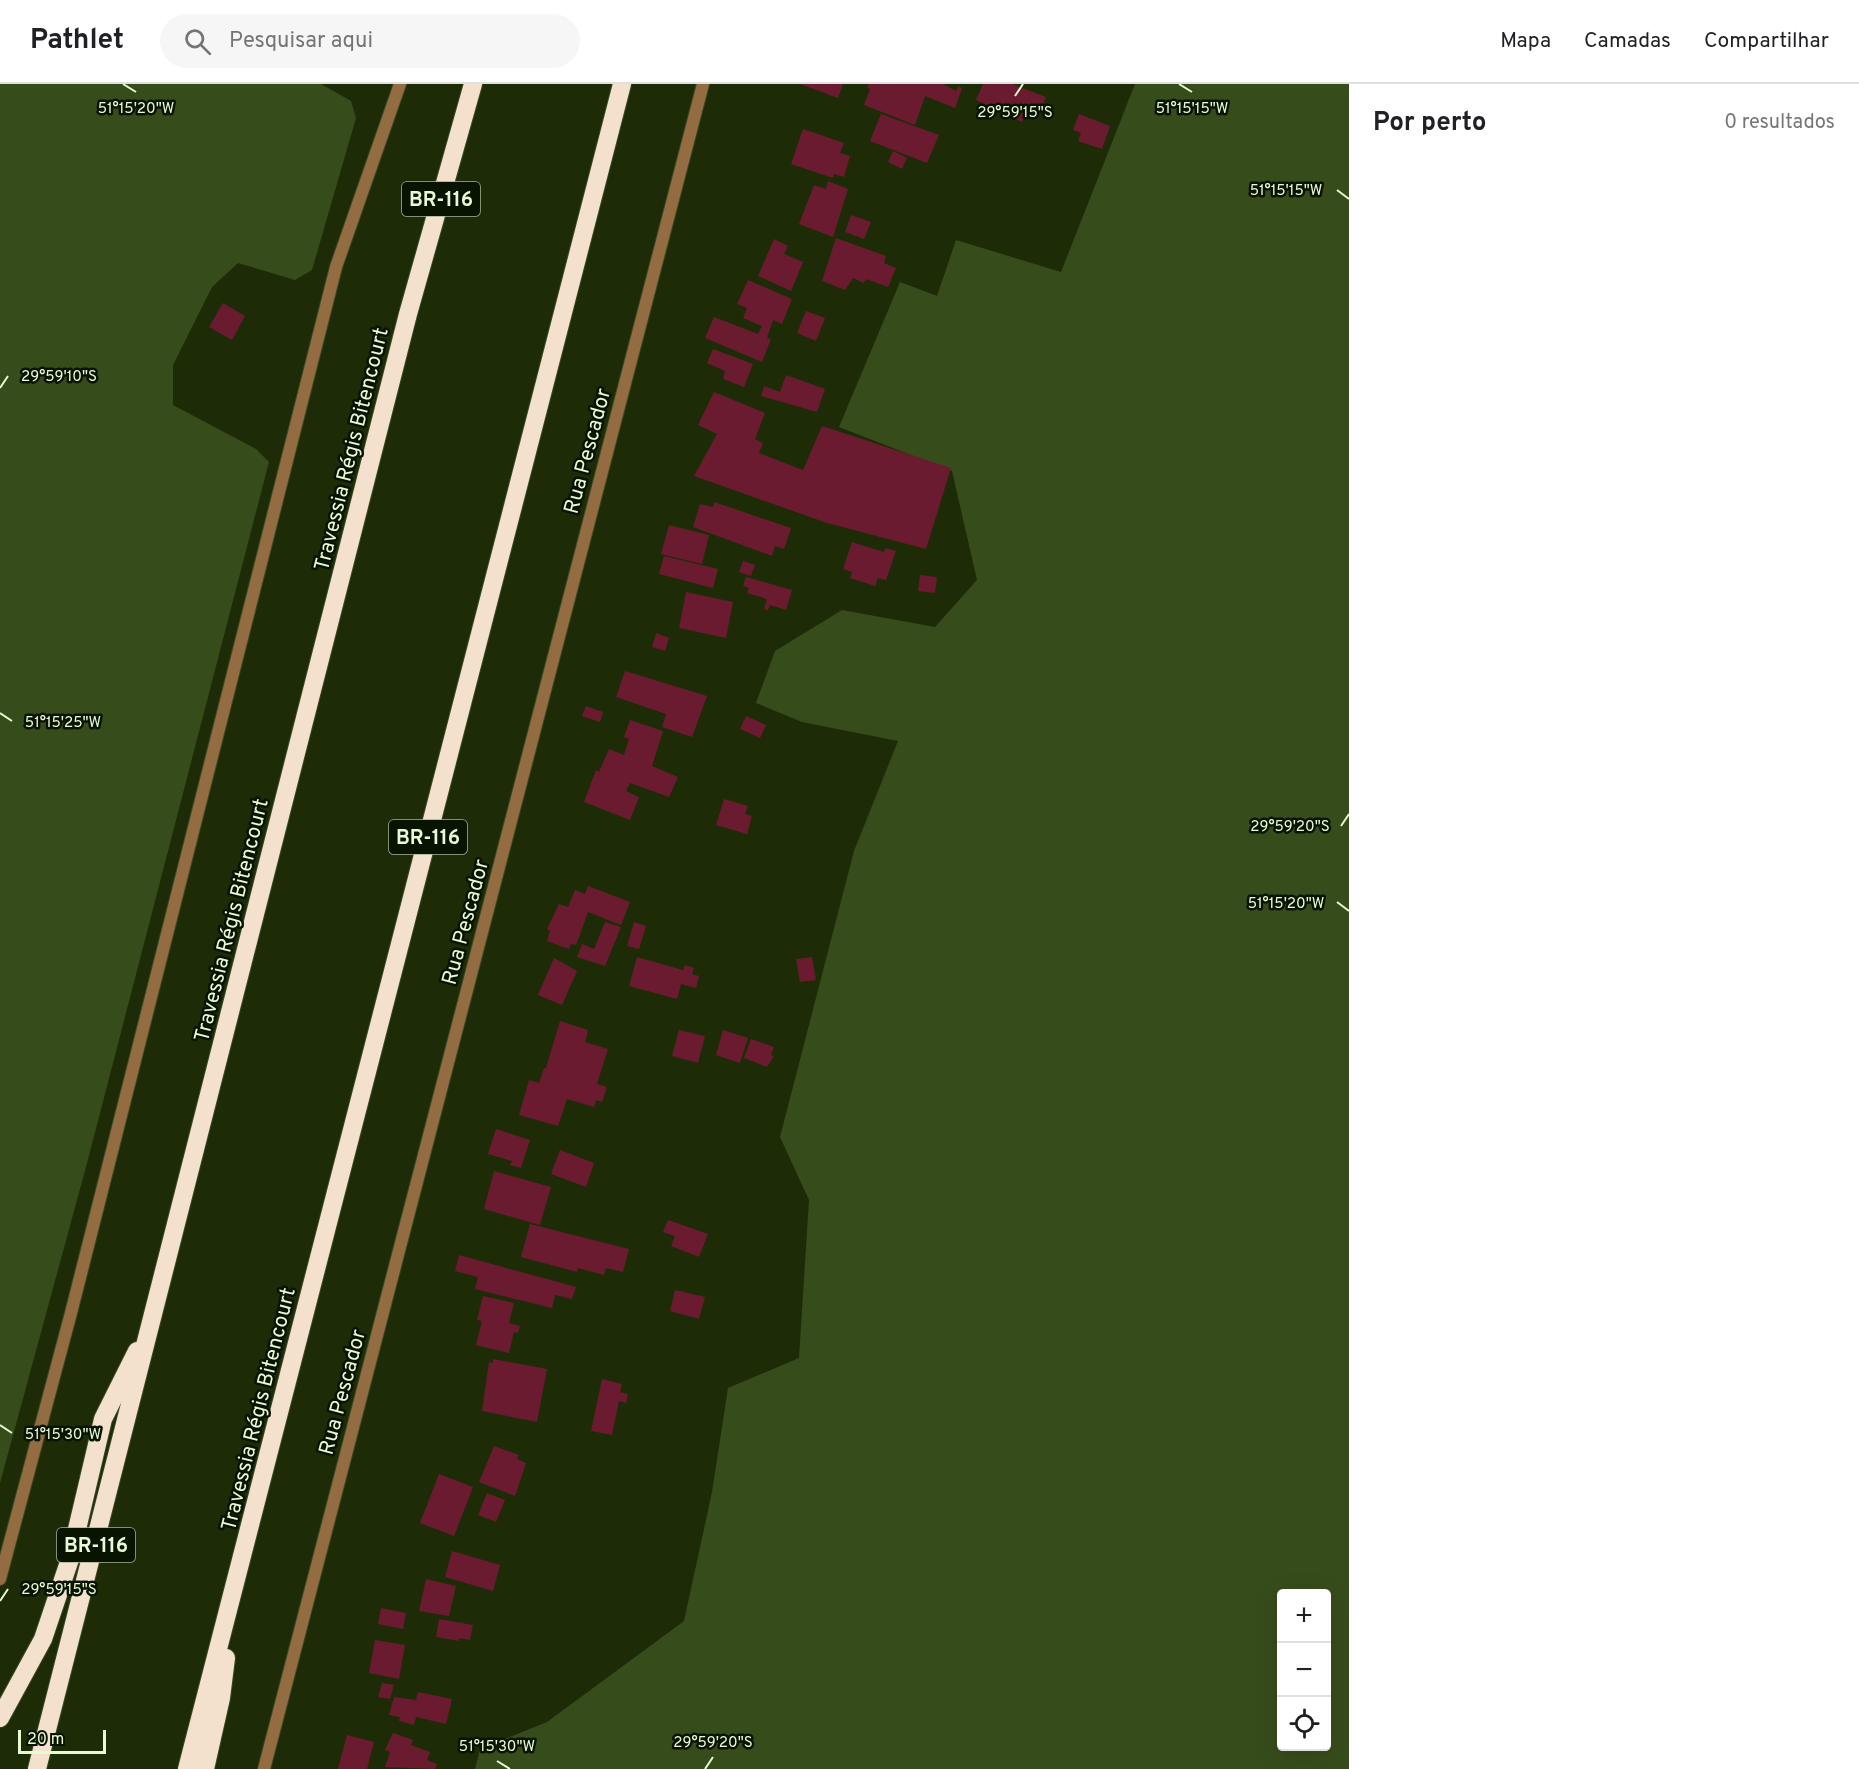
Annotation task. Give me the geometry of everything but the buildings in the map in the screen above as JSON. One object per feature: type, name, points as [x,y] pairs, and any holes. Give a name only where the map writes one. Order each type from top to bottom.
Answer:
[{"type":"highway","name":"Travessia Régis Bitencourt","points":[[37,1769],[408,314],[473,84]]},
{"type":"highway","name":"Travessia Régis Bitencourt","points":[[187,1769],[235,1591],[622,84]]},
{"type":"highway","points":[[0,1718],[43,1639],[70,1559],[103,1419],[153,1320]]},
{"type":"highway","points":[[205,1769],[221,1698],[235,1591]]},
{"type":"street","points":[[0,1579],[71,1313],[336,267],[400,84]]},
{"type":"street","name":"Rua Pescador","points":[[264,1769],[703,84]]},
{"type":"green space","points":[[0,84],[321,84],[351,101],[356,118],[312,270],[295,280],[238,263],[212,287],[173,365],[173,405],[256,449],[269,462],[86,1167],[0,1483]]},
{"type":"green space","points":[[1135,84],[1349,84],[1349,1769],[475,1769],[480,1749],[547,1722],[684,1621],[712,1492],[728,1388],[799,1358],[809,1200],[780,1137],[854,851],[898,741],[802,722],[756,703],[775,651],[842,610],[935,627],[977,580],[952,471],[839,427],[900,282],[937,296],[956,240],[1061,272]]}]
